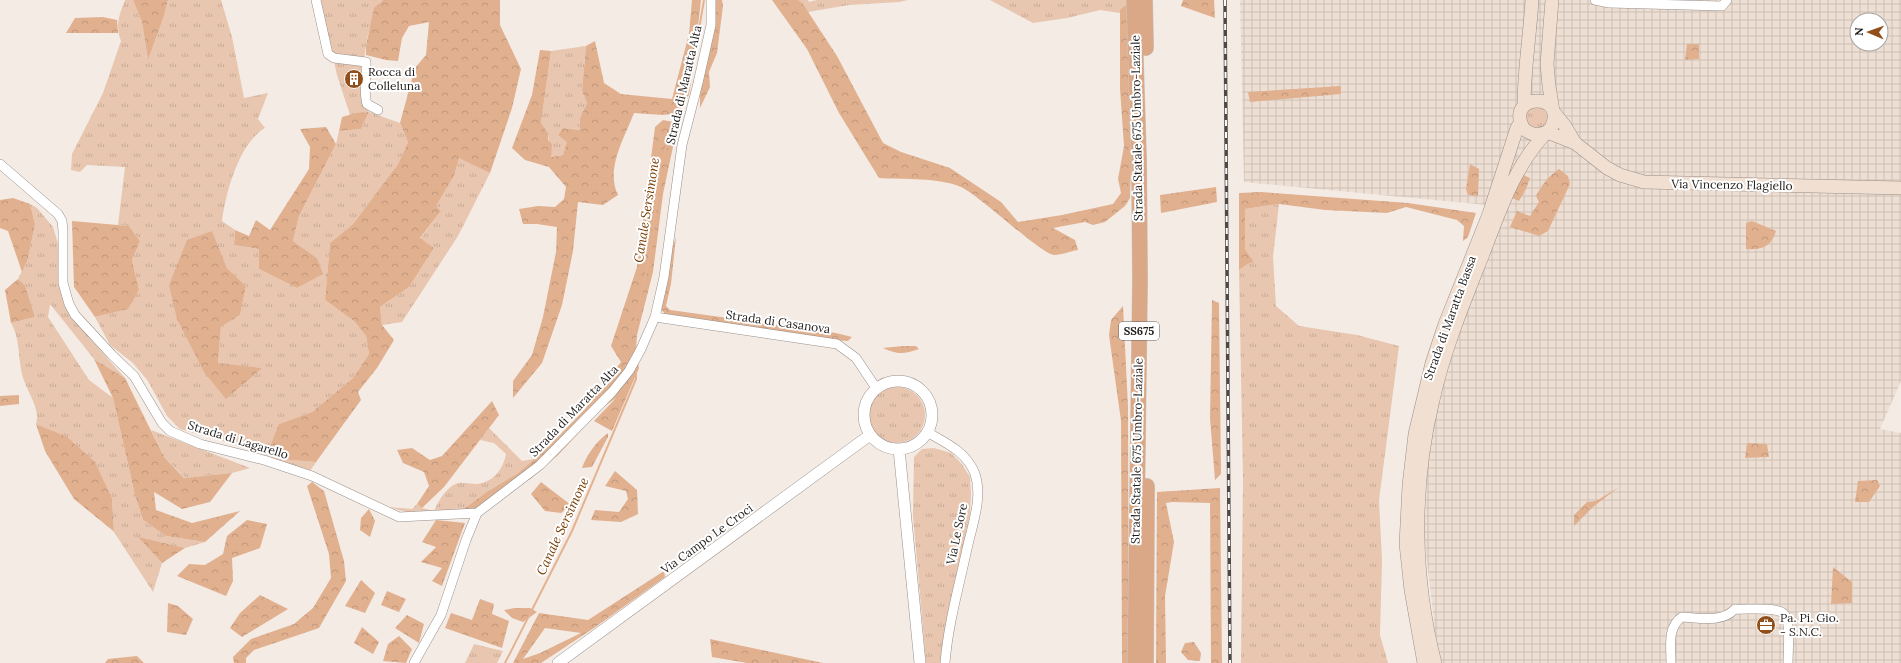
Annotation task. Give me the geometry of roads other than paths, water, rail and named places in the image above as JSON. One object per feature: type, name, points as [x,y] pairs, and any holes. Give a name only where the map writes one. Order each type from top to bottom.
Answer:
[{"type":"highway","name":"Strada Statale 675 Umbro-Laziale","points":[[1134,0],[1139,160],[1140,280],[1135,663]]},
{"type":"highway","name":"Strada Statale 675 Umbro-Laziale","points":[[1145,0],[1149,220],[1146,663]]},
{"type":"main road","points":[[1524,106],[1524,81],[1530,39],[1532,0]]},
{"type":"main road","points":[[1552,0],[1547,64],[1553,111],[1554,122],[1547,132],[1537,135],[1531,134],[1523,128],[1520,123],[1520,114],[1528,102],[1540,100],[1550,106],[1553,111]]},
{"type":"main road","name":"Via Vincenzo Flagiello","points":[[1553,111],[1565,126],[1575,143]]},
{"type":"main road","name":"Strada di Maratta Bassa","points":[[1424,663],[1411,590],[1406,544],[1409,485],[1415,434],[1432,364],[1448,317],[1489,214],[1517,128],[1520,123]]},
{"type":"main road","name":"Via Vincenzo Flagiello","points":[[1547,132],[1575,143],[1607,168],[1620,175],[1644,182],[1901,188]]},
{"type":"main road","name":"Strada di Maratta Bassa","points":[[1435,663],[1421,591],[1418,543],[1419,485],[1426,433],[1433,398],[1458,319],[1498,216],[1526,156],[1547,132]]},
{"type":"street","points":[[316,0],[328,54],[334,58],[366,62],[367,78],[364,94],[367,104],[378,110]]},
{"type":"street","name":"Strada di Maratta Alta","points":[[477,513],[540,465],[612,392],[629,371],[641,349],[654,317],[664,277],[682,146],[711,25],[711,0]]},
{"type":"street","points":[[1595,0],[1609,3],[1722,6],[1727,0]]},
{"type":"street","name":"Strada di Lagarello","points":[[0,164],[58,214],[62,221],[63,231],[63,283],[69,304],[75,315],[107,350],[134,376],[162,423],[170,431],[200,444],[264,460],[312,476],[399,517],[477,513]]},
{"type":"street","name":"Strada di Casanova","points":[[654,317],[837,344],[856,358],[876,388]]},
{"type":"street","points":[[898,381],[914,385],[920,389],[932,409],[932,417],[928,432],[915,445],[899,449],[883,446],[870,435],[865,424],[864,411],[868,398],[876,388],[883,384],[898,381]]},
{"type":"street","name":"Via Le Sore","points":[[928,432],[962,454],[972,468],[977,486],[976,506],[951,621],[945,663]]},
{"type":"street","name":"Via Campo Le Croci","points":[[558,663],[870,435]]},
{"type":"street","points":[[899,449],[920,663]]},
{"type":"street","points":[[414,663],[441,615],[466,540],[477,513]]},
{"type":"street","points":[[1671,663],[1673,624],[1682,618],[1722,618],[1730,615],[1735,610],[1777,610],[1784,614],[1788,620],[1788,663]]},
{"type":"waterway","name":"Canale Sersimone","points":[[633,332],[651,251],[660,168],[672,129],[688,94],[704,0]]},
{"type":"waterway","name":"Canale Sersimone","points":[[505,663],[572,531],[636,379],[636,371]]},
{"type":"railway","points":[[1225,0],[1230,663]]},
{"type":"place","name":"Rocca di Colleluna","points":[[354,79]]},
{"type":"place","name":"Pa. Pi. Gio. - S.N.C.","points":[[1766,625]]}]
